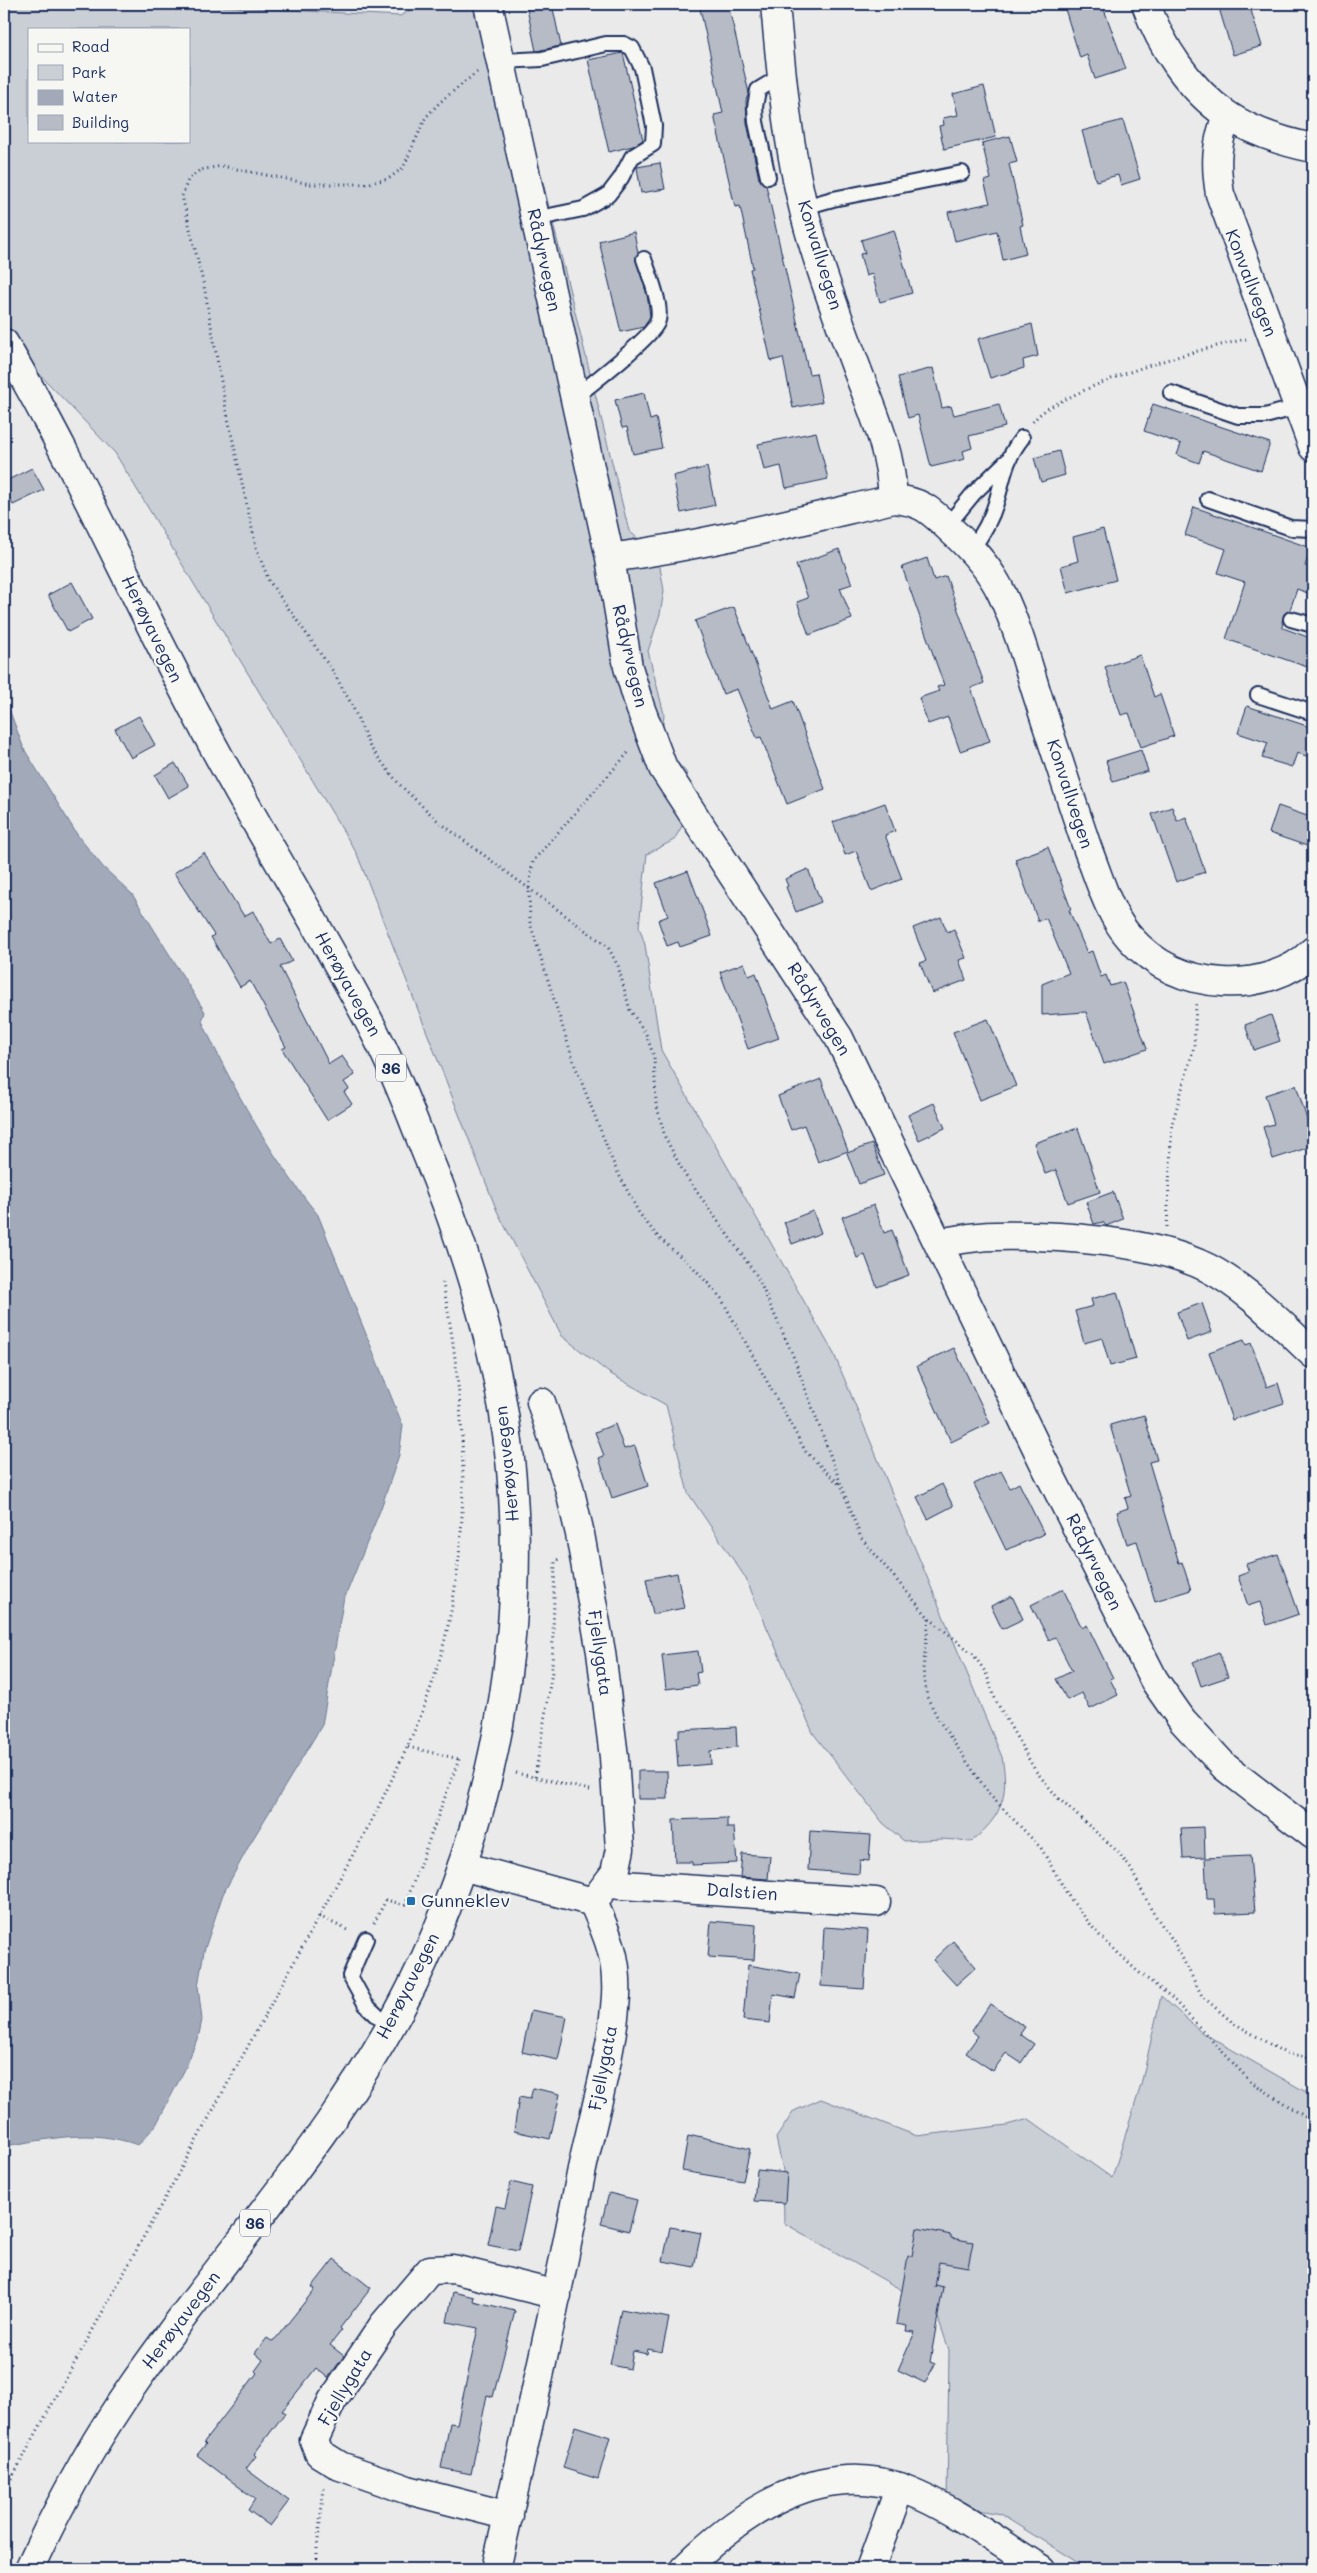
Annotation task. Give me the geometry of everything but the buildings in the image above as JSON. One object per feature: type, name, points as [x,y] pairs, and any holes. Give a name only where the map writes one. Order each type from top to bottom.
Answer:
[{"type":"main road","name":"Rådyrvegen","points":[[488,4],[610,558],[628,667],[663,768],[839,1038],[1044,1463],[1154,1680],[1182,1720],[1225,1767],[1313,1835]]},
{"type":"main road","name":"Konvallvegen","points":[[775,4],[781,76],[791,150],[811,238],[825,281],[884,437],[892,472],[893,499]]},
{"type":"main road","points":[[1146,4],[1151,18],[1174,59],[1198,89],[1227,115],[1288,143],[1313,148]]},
{"type":"main road","name":"Konvallvegen","points":[[1227,115],[1218,139],[1216,165],[1220,194],[1313,447]]},
{"type":"main road","name":"Herøyavegen","points":[[4,343],[78,480],[186,697],[377,1037],[431,1164],[473,1282],[500,1390],[510,1462],[514,1511],[514,1601],[509,1660],[490,1767],[462,1866],[424,1960],[389,2028],[366,2067],[307,2154],[130,2388],[88,2456],[29,2569]]},
{"type":"main road","name":"Konvallvegen","points":[[610,558],[669,550],[752,534],[893,499],[913,501],[931,512],[972,549],[1000,591],[1024,654],[1076,816],[1099,878],[1115,915],[1129,937],[1147,954],[1172,971],[1198,981],[1229,983],[1256,980],[1285,971],[1313,951]]},
{"type":"main road","points":[[938,1243],[994,1236],[1058,1239],[1133,1245],[1181,1256],[1209,1268],[1242,1290],[1313,1354]]},
{"type":"main road","name":"Fjellygata","points":[[496,2569],[557,2295],[605,2063],[616,1996],[612,1943],[601,1893],[615,1873],[620,1849],[619,1813],[601,1652],[583,1551],[569,1487],[541,1402]]},
{"type":"main road","points":[[462,1866],[601,1893]]},
{"type":"main road","name":"Dalstien","points":[[601,1893],[876,1902]]},
{"type":"main road","name":"Fjellygata","points":[[509,2516],[408,2490],[340,2466],[319,2454],[314,2440],[332,2402],[384,2324],[430,2270],[453,2269],[557,2295]]},
{"type":"main road","points":[[684,2569],[708,2545],[756,2509],[792,2493],[832,2483],[857,2481],[879,2482],[900,2487],[937,2504],[1041,2569]]},
{"type":"main road","points":[[870,2569],[900,2487]]},
{"type":"lane","points":[[500,61],[542,58],[606,44],[624,44],[636,54],[644,77],[654,126],[653,144],[632,157],[621,178],[608,195],[583,209],[535,218]]},
{"type":"lane","points":[[768,177],[755,107],[758,90],[781,76]]},
{"type":"lane","points":[[804,207],[833,199],[962,174]]},
{"type":"lane","points":[[574,398],[643,339],[658,322],[659,306],[644,259]]},
{"type":"lane","points":[[1171,393],[1238,416],[1265,416],[1298,407]]},
{"type":"lane","points":[[947,526],[973,494],[1006,462],[1022,438]]},
{"type":"lane","points":[[972,549],[990,519],[1006,462]]},
{"type":"lane","points":[[1208,499],[1291,528],[1313,529]]},
{"type":"lane","points":[[1292,619],[1313,625]]},
{"type":"lane","points":[[1258,695],[1313,713]]},
{"type":"lane","points":[[366,1940],[350,1976],[366,2005],[389,2028]]},
{"type":"path","points":[[500,61],[472,75],[440,102],[426,117],[403,168],[388,179],[365,184],[310,184],[222,166],[200,170],[188,180],[182,196],[204,286],[226,409],[256,547],[268,581],[332,670],[352,705],[370,747],[399,784],[440,822],[608,947],[618,966],[630,1010],[646,1034],[654,1057],[656,1103],[665,1138],[686,1175],[758,1276],[792,1354],[861,1538],[929,1618],[973,1654],[986,1673],[996,1701],[1041,1777],[1058,1798],[1117,1851],[1130,1868],[1152,1911],[1174,1942],[1202,1996],[1232,2022],[1285,2053],[1313,2058]]},
{"type":"path","points":[[1022,438],[1036,418],[1052,406],[1106,380],[1175,356],[1271,333]]},
{"type":"path","points":[[649,730],[533,861],[529,888],[530,923],[574,1063],[615,1167],[639,1213],[658,1237],[694,1268],[721,1298],[806,1452],[843,1487]]},
{"type":"path","points":[[1167,1253],[1168,1179],[1172,1124],[1194,1047],[1198,981]]},
{"type":"path","points":[[4,2492],[374,1816],[408,1747],[432,1683],[445,1634],[461,1539],[460,1423],[451,1324],[442,1276]]},
{"type":"path","points":[[535,1778],[552,1672],[555,1622],[555,1561],[583,1551]]},
{"type":"path","points":[[929,1618],[923,1669],[927,1697],[940,1722],[989,1794],[1041,1848],[1069,1897],[1098,1934],[1137,1971],[1171,1997],[1250,2081],[1313,2122]]},
{"type":"path","points":[[319,1916],[366,1940],[386,1900],[404,1905],[459,1759]]},
{"type":"path","points":[[317,2569],[317,2548],[328,2459]]},
{"type":"green space","points":[[4,4],[173,4],[400,16],[421,4],[467,4],[477,9],[511,53],[629,531],[648,547],[660,567],[664,591],[660,614],[648,651],[664,714],[661,745],[686,772],[690,795],[686,819],[674,840],[647,854],[639,926],[645,945],[661,1050],[834,1354],[1002,1757],[1005,1783],[1001,1804],[991,1822],[972,1841],[941,1839],[904,1841],[883,1823],[813,1733],[745,1577],[688,1493],[666,1405],[609,1373],[562,1336],[497,1211],[357,854],[115,453],[4,337]]},
{"type":"green space","points":[[1161,1996],[1201,2032],[1313,2096],[1313,2569],[1088,2569],[1000,2514],[947,2504],[949,2350],[935,2309],[784,2223],[783,2170],[776,2138],[794,2111],[821,2099],[917,2136],[1007,2125],[1029,2119],[1112,2178],[1141,2085]]},
{"type":"water","points":[[4,696],[24,749],[78,836],[103,867],[132,894],[205,1012],[202,1021],[254,1122],[284,1170],[318,1215],[403,1426],[399,1455],[381,1508],[343,1602],[322,1725],[251,1842],[223,1894],[204,1951],[198,1986],[202,2020],[199,2034],[186,2067],[156,2125],[138,2145],[103,2137],[71,2136],[4,2146]]},
{"type":"place","name":"Gunneklev","points":[[411,1901]]}]
